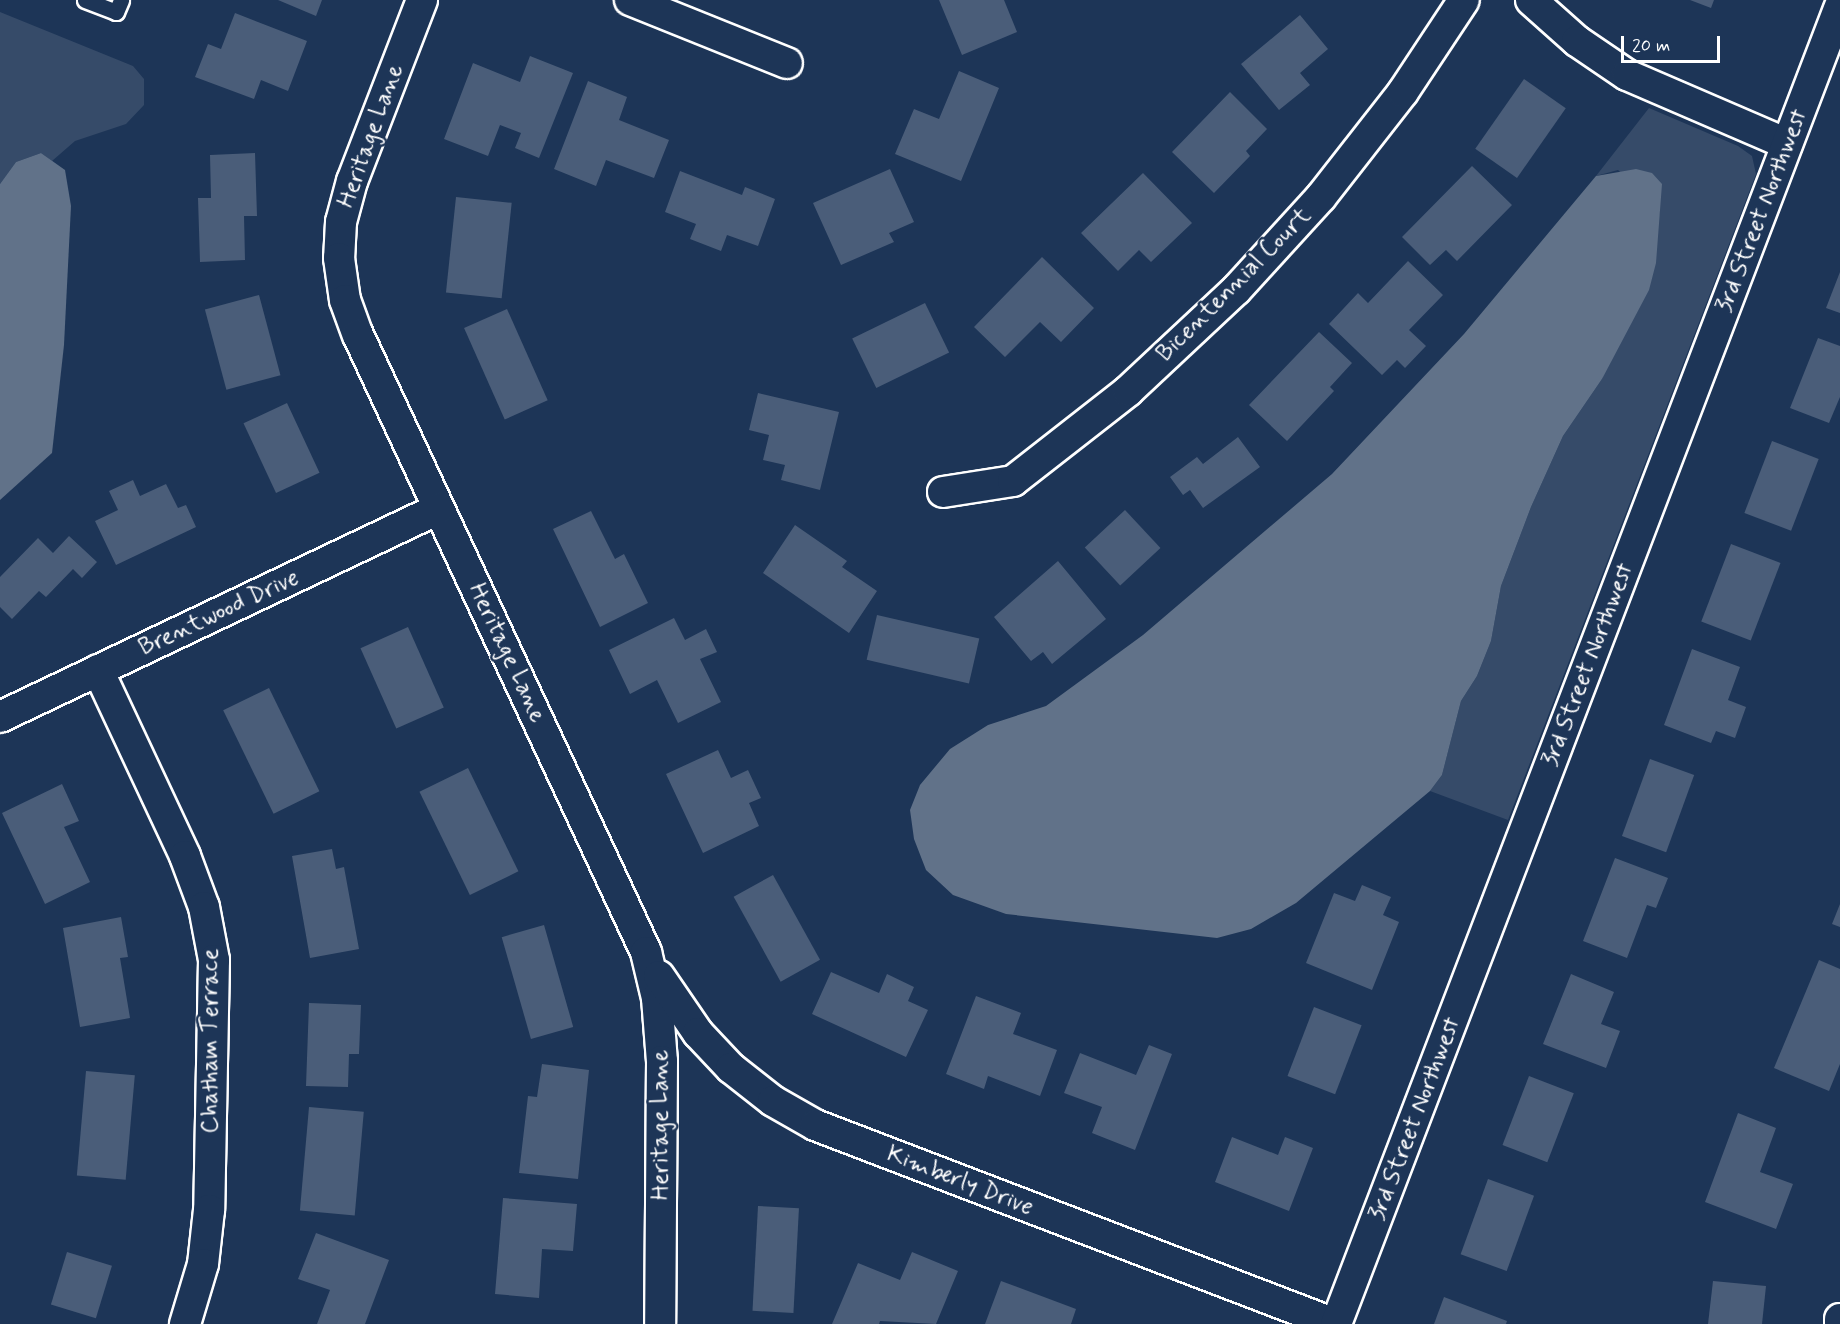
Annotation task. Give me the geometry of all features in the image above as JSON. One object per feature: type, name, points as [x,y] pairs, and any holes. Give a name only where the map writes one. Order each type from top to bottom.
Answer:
[{"type":"street","name":"Heritage Lane","points":[[422,0],[352,181],[341,222],[339,258],[345,300],[358,335],[646,952],[657,998],[662,1061],[660,1324]]},
{"type":"street","points":[[630,0],[685,10],[787,63]]},
{"type":"street","name":"Bicentennial Court","points":[[943,492],[1013,481],[1128,391],[1227,298],[1322,196],[1404,92],[1464,0]]},
{"type":"street","points":[[1532,0],[1577,41],[1627,75],[1787,144]]},
{"type":"street","name":"3rd Street Northwest","points":[[1336,1324],[1840,6]]},
{"type":"street","name":"Brentwood Drive","points":[[0,717],[440,509]]},
{"type":"street","name":"Chatham Terrace","points":[[98,670],[185,856],[204,907],[214,960],[208,1210],[203,1264],[185,1324]]},
{"type":"street","name":"Kimberly Drive","points":[[646,952],[668,993],[698,1033],[731,1068],[773,1101],[814,1125],[1336,1324]]},
{"type":"street","points":[[1840,1319],[1840,1324]]},
{"type":"lane","points":[[85,0],[116,12],[121,0]]},
{"type":"shaded area","points":[[0,12],[133,66],[144,79],[144,105],[126,124],[75,141],[52,161],[41,153],[16,162],[0,184]]},
{"type":"shaded area","points":[[1649,108],[1738,146],[1752,156],[1756,174],[1508,820],[1430,791],[1442,775],[1461,701],[1477,676],[1491,641],[1501,586],[1531,507],[1563,436],[1602,379],[1656,236],[1660,209],[1618,170],[1596,176]]},
{"type":"shaded area","points":[[41,153],[65,170],[71,206],[64,345],[52,453],[0,500],[0,184],[16,162]]},
{"type":"shaded area","points":[[1636,169],[1652,173],[1662,184],[1656,263],[1649,290],[1602,379],[1563,436],[1531,507],[1501,586],[1491,641],[1477,676],[1461,701],[1442,775],[1430,791],[1296,903],[1251,929],[1217,938],[1006,914],[953,895],[926,870],[914,839],[910,810],[920,785],[950,749],[988,725],[1046,706],[1143,635],[1332,474],[1464,334],[1596,176]]},
{"type":"building","points":[[278,0],[322,0],[316,16]]},
{"type":"building","points":[[939,0],[1004,0],[1017,32],[962,55]]},
{"type":"building","points":[[1690,0],[1714,0],[1711,8]]},
{"type":"building","points":[[235,13],[307,41],[288,91],[261,80],[254,99],[195,77],[208,44],[221,49]]},
{"type":"building","points":[[1300,15],[1328,49],[1300,73],[1310,85],[1279,110],[1241,64]]},
{"type":"building","points":[[530,56],[573,73],[539,158],[515,148],[521,133],[500,125],[488,156],[444,139],[473,63],[520,82]]},
{"type":"building","points":[[959,71],[999,88],[961,181],[895,154],[914,109],[939,119]]},
{"type":"building","points":[[1524,79],[1566,108],[1517,178],[1475,149]]},
{"type":"building","points":[[588,81],[627,97],[619,120],[669,140],[654,178],[606,160],[596,186],[554,169]]},
{"type":"building","points":[[1230,92],[1267,129],[1246,151],[1250,156],[1214,193],[1172,152]]},
{"type":"building","points":[[255,153],[257,216],[244,216],[245,260],[200,262],[198,198],[211,198],[210,155]]},
{"type":"building","points":[[1472,166],[1512,205],[1457,261],[1446,250],[1430,265],[1402,237]]},
{"type":"building","points":[[890,169],[914,222],[889,233],[894,242],[841,265],[813,203]]},
{"type":"building","points":[[680,171],[742,195],[745,187],[775,199],[758,246],[727,235],[721,251],[690,239],[696,224],[665,212]]},
{"type":"building","points":[[1143,173],[1192,223],[1151,262],[1139,250],[1118,271],[1081,233]]},
{"type":"building","points":[[456,197],[512,203],[502,298],[446,292]]},
{"type":"building","points":[[1042,257],[1094,308],[1061,342],[1040,322],[1005,357],[974,327]]},
{"type":"building","points":[[1408,261],[1443,295],[1409,330],[1426,346],[1405,368],[1397,360],[1382,375],[1329,324],[1358,293],[1368,303]]},
{"type":"building","points":[[1840,272],[1840,313],[1826,308]]},
{"type":"building","points":[[259,295],[280,375],[226,390],[205,309]]},
{"type":"building","points":[[925,303],[949,352],[876,388],[852,339]]},
{"type":"building","points":[[507,309],[548,400],[505,419],[464,328]]},
{"type":"building","points":[[1319,332],[1352,363],[1330,387],[1334,391],[1287,441],[1249,405]]},
{"type":"building","points":[[1818,338],[1840,346],[1840,397],[1829,423],[1790,408]]},
{"type":"building","points":[[758,393],[839,412],[820,490],[781,480],[785,465],[763,460],[769,435],[749,430]]},
{"type":"building","points":[[287,403],[320,473],[276,493],[243,423]]},
{"type":"building","points":[[1238,437],[1260,467],[1203,508],[1190,490],[1183,495],[1170,477],[1197,457],[1203,464]]},
{"type":"building","points":[[1772,441],[1819,459],[1791,531],[1744,513]]},
{"type":"building","points":[[133,480],[140,496],[166,484],[178,508],[186,505],[196,527],[116,565],[95,521],[118,510],[109,491]]},
{"type":"building","points":[[1125,510],[1160,548],[1120,586],[1085,548]]},
{"type":"building","points":[[591,511],[615,559],[624,554],[648,603],[600,627],[553,529]]},
{"type":"building","points":[[795,525],[847,561],[842,567],[877,591],[849,633],[763,573]]},
{"type":"building","points":[[69,536],[97,562],[82,578],[73,569],[46,597],[39,591],[12,619],[0,607],[0,577],[38,538],[53,553]]},
{"type":"building","points":[[1731,544],[1780,563],[1751,640],[1701,621]]},
{"type":"building","points":[[1058,561],[1106,619],[1052,664],[1043,652],[1031,661],[994,617]]},
{"type":"building","points":[[877,615],[979,639],[969,683],[867,660]]},
{"type":"building","points":[[674,618],[685,640],[706,629],[717,652],[700,659],[721,702],[678,723],[657,680],[630,694],[609,650]]},
{"type":"building","points":[[408,627],[444,707],[396,729],[360,648]]},
{"type":"building","points":[[1692,649],[1740,667],[1728,700],[1746,707],[1735,738],[1716,731],[1711,743],[1664,725]]},
{"type":"building","points":[[269,688],[319,791],[274,814],[223,710]]},
{"type":"building","points":[[718,750],[731,778],[748,770],[761,798],[749,803],[759,826],[703,853],[666,774]]},
{"type":"building","points":[[1650,759],[1694,775],[1666,852],[1622,836]]},
{"type":"building","points":[[468,768],[518,871],[470,895],[419,792]]},
{"type":"building","points":[[62,784],[79,821],[64,827],[90,882],[45,904],[2,813]]},
{"type":"building","points":[[332,849],[336,869],[344,867],[359,949],[310,958],[292,856]]},
{"type":"building","points":[[1615,858],[1668,878],[1656,908],[1647,905],[1627,958],[1583,941]]},
{"type":"building","points":[[773,875],[820,960],[781,982],[734,897]]},
{"type":"building","points":[[1362,885],[1391,897],[1383,915],[1399,922],[1372,990],[1306,963],[1334,893],[1355,901]]},
{"type":"building","points":[[1840,904],[1840,927],[1832,924]]},
{"type":"building","points":[[121,917],[128,957],[120,958],[130,1018],[80,1027],[63,928]]},
{"type":"building","points":[[544,925],[573,1027],[531,1039],[502,937]]},
{"type":"building","points":[[1819,960],[1840,969],[1840,1064],[1829,1091],[1774,1068]]},
{"type":"building","points":[[831,972],[879,993],[887,974],[914,987],[908,1001],[928,1010],[906,1057],[812,1014]]},
{"type":"building","points":[[1571,974],[1614,992],[1601,1024],[1620,1031],[1606,1068],[1543,1044]]},
{"type":"building","points":[[976,996],[1021,1013],[1013,1034],[1057,1050],[1040,1096],[988,1076],[984,1089],[946,1074]]},
{"type":"building","points":[[309,1003],[361,1005],[359,1054],[349,1054],[348,1087],[306,1086]]},
{"type":"building","points":[[1314,1007],[1362,1025],[1335,1094],[1287,1076]]},
{"type":"building","points":[[1149,1045],[1172,1054],[1135,1150],[1092,1133],[1102,1107],[1064,1093],[1080,1053],[1136,1075]]},
{"type":"building","points":[[542,1064],[589,1070],[578,1179],[519,1173],[528,1096],[537,1097]]},
{"type":"building","points":[[86,1071],[135,1075],[126,1180],[77,1176]]},
{"type":"building","points":[[1529,1076],[1574,1093],[1547,1162],[1502,1145]]},
{"type":"building","points":[[309,1107],[364,1112],[355,1215],[300,1211]]},
{"type":"building","points":[[1738,1113],[1776,1128],[1760,1172],[1793,1184],[1776,1229],[1705,1202]]},
{"type":"building","points":[[1232,1137],[1278,1155],[1285,1137],[1313,1148],[1289,1211],[1215,1182]]},
{"type":"building","points":[[1488,1179],[1534,1196],[1507,1271],[1461,1254]]},
{"type":"building","points":[[503,1198],[577,1204],[573,1251],[542,1249],[539,1298],[495,1294]]},
{"type":"building","points":[[758,1206],[799,1208],[793,1313],[753,1311]]},
{"type":"building","points":[[316,1233],[389,1260],[365,1324],[317,1324],[330,1290],[298,1279]]},
{"type":"building","points":[[67,1252],[112,1266],[96,1318],[51,1305]]},
{"type":"building","points":[[912,1252],[958,1271],[936,1324],[880,1321],[879,1324],[832,1324],[858,1263],[900,1280]]},
{"type":"building","points":[[1001,1281],[1076,1309],[1071,1324],[985,1324]]},
{"type":"building","points":[[1713,1281],[1766,1286],[1762,1324],[1708,1324]]},
{"type":"building","points":[[1444,1297],[1507,1321],[1506,1324],[1434,1324]]}]
